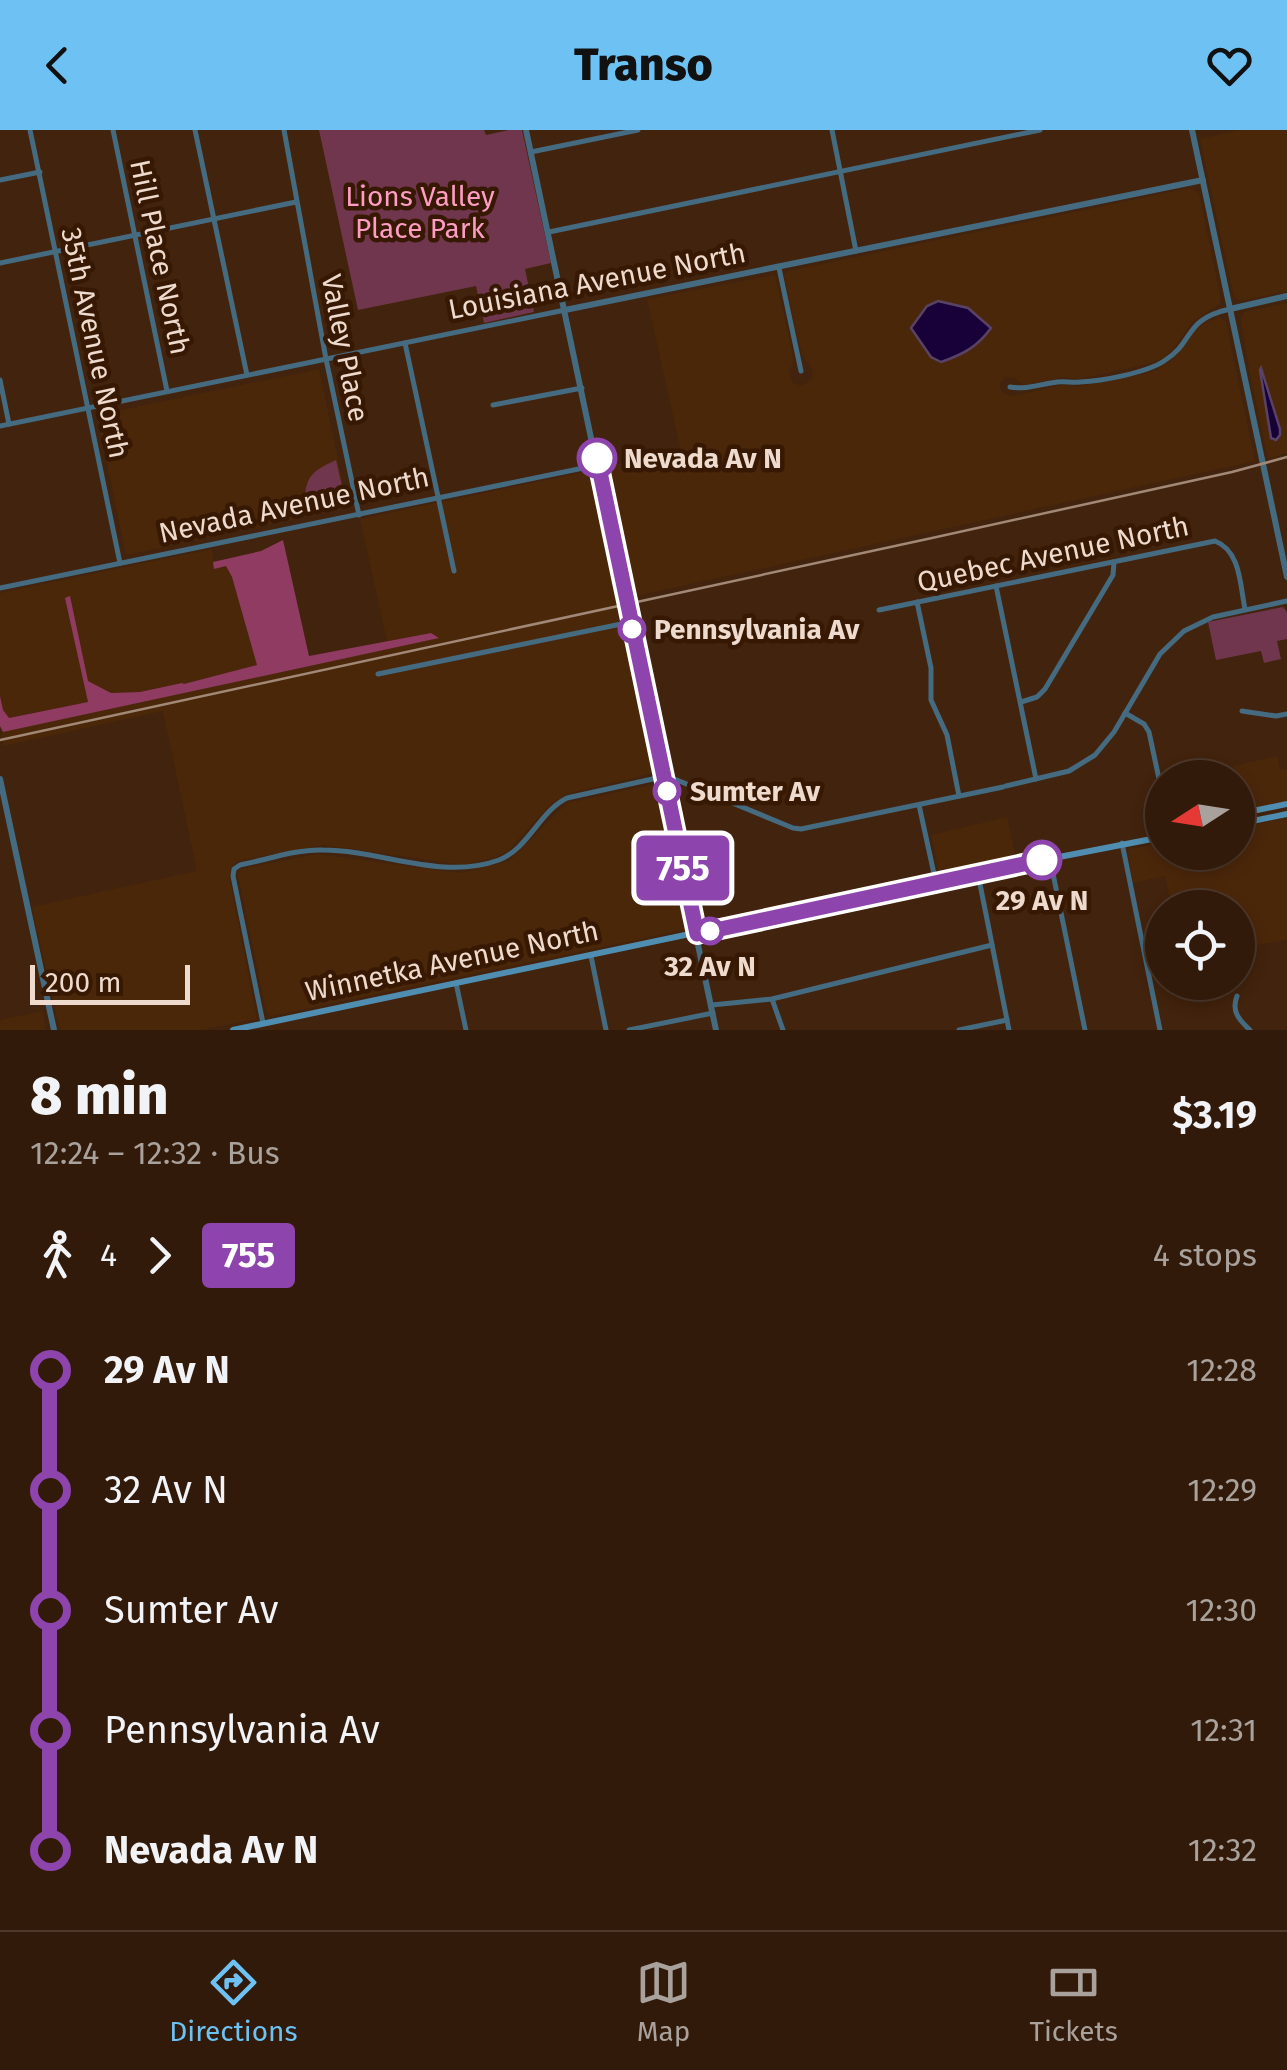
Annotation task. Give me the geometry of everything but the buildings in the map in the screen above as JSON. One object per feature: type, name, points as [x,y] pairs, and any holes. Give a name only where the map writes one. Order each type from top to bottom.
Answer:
[{"type":"main road","points":[[1255,811],[1287,804]]},
{"type":"main road","points":[[1255,821],[1287,814]]},
{"type":"main road","name":"Winnetka Avenue North","points":[[233,1030],[1145,839]]},
{"type":"street","name":"35th Avenue North","points":[[30,130],[120,564]]},
{"type":"street","name":"Hill Place North","points":[[113,130],[167,392]]},
{"type":"street","points":[[195,130],[247,375]]},
{"type":"street","name":"Valley Place","points":[[284,130],[359,515]]},
{"type":"street","points":[[526,130],[716,1030]]},
{"type":"street","points":[[531,152],[638,130]]},
{"type":"street","points":[[832,130],[856,251]]},
{"type":"street","points":[[548,232],[1040,130]]},
{"type":"street","points":[[1192,130],[1287,577]]},
{"type":"street","points":[[0,180],[40,172]]},
{"type":"street","name":"Louisiana Avenue North","points":[[0,426],[1203,180]]},
{"type":"street","points":[[0,263],[296,202]]},
{"type":"street","points":[[779,268],[801,371]]},
{"type":"street","points":[[1010,387],[1079,382],[1154,366],[1172,355],[1197,322],[1214,313],[1287,296]]},
{"type":"street","points":[[405,343],[454,571]]},
{"type":"street","points":[[0,380],[9,424]]},
{"type":"street","points":[[493,405],[582,388]]},
{"type":"street","name":"Nevada Avenue North","points":[[0,588],[598,465]]},
{"type":"street","name":"Quebec Avenue North","points":[[879,610],[1208,542],[1222,543],[1232,552],[1245,610]]},
{"type":"street","points":[[1021,702],[1046,689],[1113,575],[1114,562]]},
{"type":"street","points":[[996,586],[1037,779]]},
{"type":"street","points":[[260,1026],[235,886],[236,866],[322,850],[461,869],[509,856],[567,798],[664,778],[801,829],[1069,771],[1106,744],[1173,640],[1213,617],[1287,601]]},
{"type":"street","points":[[917,602],[931,668],[931,700],[947,735],[959,796]]},
{"type":"street","points":[[378,674],[631,622]]},
{"type":"street","points":[[1242,711],[1287,714]]},
{"type":"street","points":[[1126,713],[1147,728],[1154,760]]},
{"type":"street","points":[[0,779],[54,1030]]},
{"type":"street","points":[[919,804],[936,883]]},
{"type":"street","points":[[1122,844],[1160,1030]]},
{"type":"street","points":[[1050,858],[1085,1030]]},
{"type":"street","points":[[978,874],[1008,1030]]},
{"type":"street","points":[[629,1030],[992,946]]},
{"type":"street","points":[[591,956],[606,1030]]},
{"type":"street","points":[[456,984],[466,1030]]},
{"type":"street","points":[[772,999],[783,1030]]},
{"type":"street","points":[[1235,1000],[1235,1012],[1250,1030]]},
{"type":"street","points":[[959,1030],[1007,1020]]},
{"type":"shaded area","points":[[1239,130],[1287,130],[1287,291],[1241,301],[1234,297],[1200,139]]},
{"type":"shaded area","points":[[1190,188],[1199,193],[1220,304],[1192,322],[1174,348],[1153,363],[1079,379],[1064,377],[1024,385],[1005,377],[1000,388],[1013,396],[1144,374],[1174,358],[1195,331],[1219,317],[1226,322],[1255,461],[631,597],[604,467],[681,451],[647,299],[775,275],[794,361],[790,377],[802,386],[812,379],[813,372],[802,356],[784,275],[788,271]]},
{"type":"shaded area","points":[[938,301],[968,308],[991,328],[969,349],[941,362],[931,357],[911,328],[927,306]]},
{"type":"shaded area","points":[[1287,303],[1287,453],[1268,459],[1241,319],[1244,312]]},
{"type":"shaded area","points":[[1261,368],[1280,429],[1276,440],[1271,438]]},
{"type":"shaded area","points":[[319,369],[348,508],[126,555],[97,415]]},
{"type":"shaded area","points":[[590,471],[655,773],[566,794],[551,804],[507,852],[463,865],[324,845],[237,861],[229,876],[257,1019],[199,1030],[60,1030],[32,907],[197,871],[163,711],[3,746],[3,732],[438,638],[431,633],[387,641],[360,519]]},
{"type":"shaded area","points":[[283,540],[309,656],[431,633],[439,638],[3,732],[0,696],[9,718],[88,702],[65,598],[70,596],[88,681],[111,693],[184,684],[257,665],[232,577],[226,566],[214,569],[213,562],[261,551]]},
{"type":"shaded area","points":[[212,549],[214,569],[226,566],[232,577],[258,665],[184,685],[111,693],[88,681],[66,598],[88,702],[8,718],[0,696],[0,593]]},
{"type":"shaded area","points":[[1277,756],[1280,770],[1287,769],[1287,801],[1255,808],[1255,761]]},
{"type":"shaded area","points":[[659,786],[689,929],[271,1016],[266,1012],[238,874],[241,869],[318,854],[460,873],[509,861],[567,803]]},
{"type":"shaded area","points":[[1007,817],[1016,860],[943,876],[939,873],[931,835]]},
{"type":"shaded area","points":[[1287,818],[1287,940],[1255,945],[1255,890],[1168,890],[1165,876],[1133,883],[1128,849],[1145,846],[1145,870],[1255,870],[1255,825]]},
{"type":"shaded area","points":[[42,1011],[46,1030],[0,1030],[0,1020]]},
{"type":"green space","name":"Lions Valley Place Park","points":[[319,130],[484,130],[486,135],[522,130],[551,263],[525,269],[534,312],[484,323],[476,286],[358,310]]},
{"type":"green space","points":[[336,460],[345,499],[340,505],[305,512],[309,479]]},
{"type":"green space","points":[[1283,607],[1287,612],[1287,639],[1277,641],[1281,659],[1264,663],[1261,651],[1216,660],[1208,622]]},
{"type":"railway","points":[[0,740],[1287,457]]},
{"type":"bus line","name":"755","points":[[597,458],[697,934],[1042,860]]},
{"type":"place","name":"Nevada Av N","points":[[597,458]]},
{"type":"place","name":"Pennsylvania Av","points":[[632,629]]},
{"type":"place","name":"Sumter Av","points":[[667,791]]},
{"type":"place","name":"29 Av N","points":[[1042,860]]},
{"type":"place","name":"32 Av N","points":[[710,931]]}]
